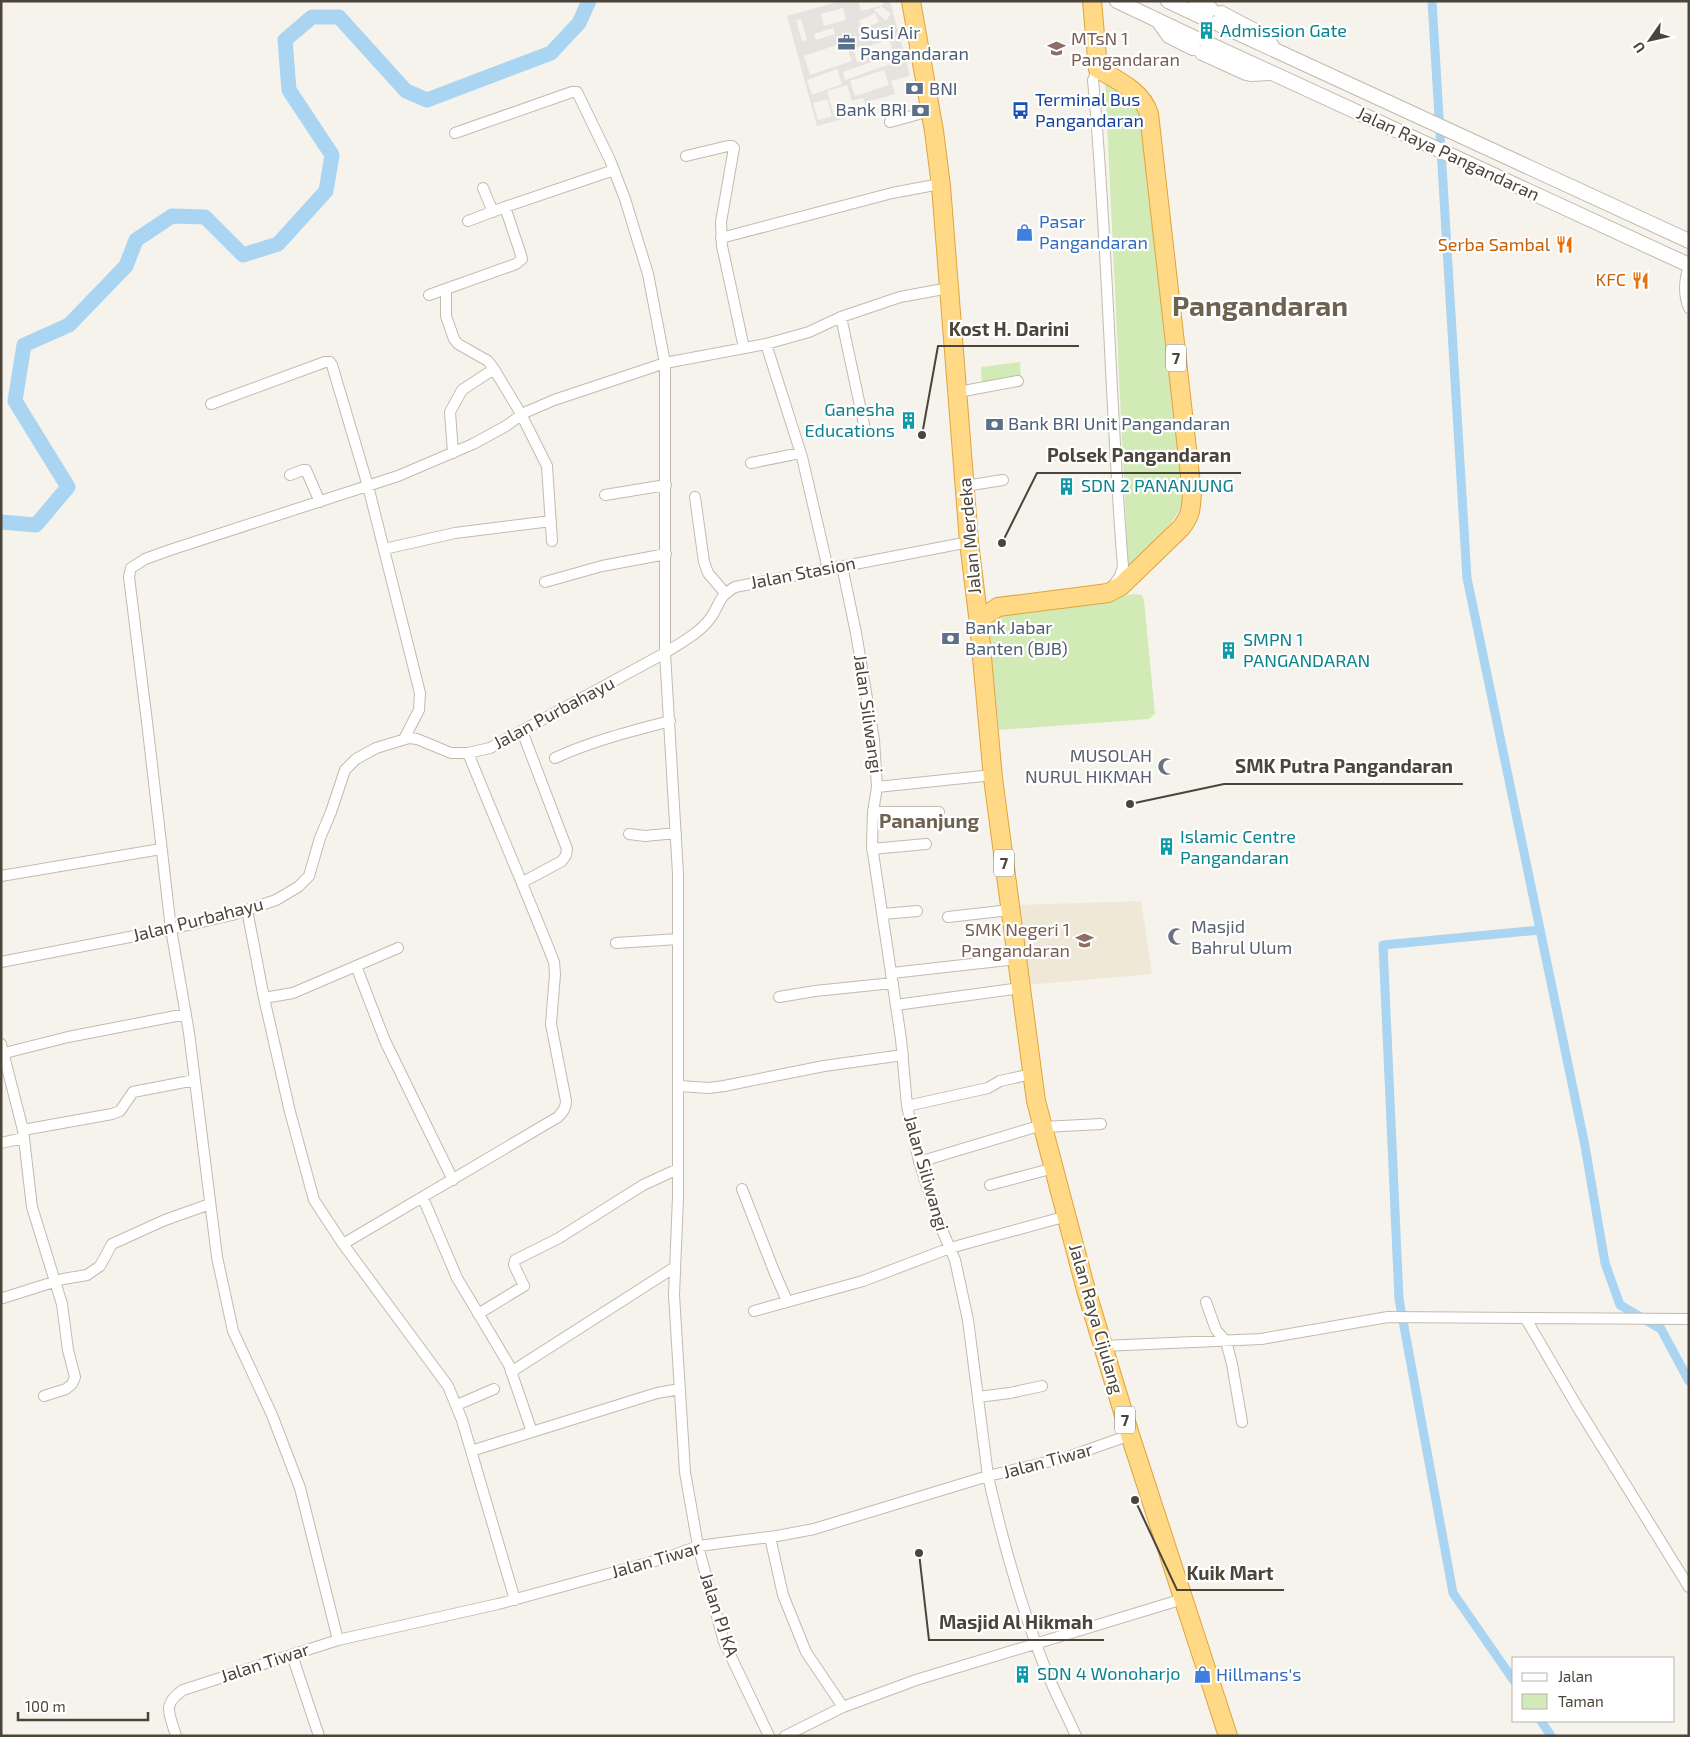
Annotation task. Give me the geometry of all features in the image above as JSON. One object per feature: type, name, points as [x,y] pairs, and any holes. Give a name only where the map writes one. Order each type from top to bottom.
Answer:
[{"type":"highway","name":"Jalan Merdeka","points":[[911,1],[930,111],[940,184],[969,542],[979,624],[992,775],[1036,1100]]},
{"type":"highway","points":[[1092,1],[1098,68]]},
{"type":"highway","name":"7","points":[[998,607],[1108,594],[1121,586],[1181,528],[1189,518],[1191,508],[1192,493],[1149,114],[1146,105],[1136,94],[1123,83],[1098,68]]},
{"type":"highway","points":[[973,587],[983,598],[998,607],[983,617],[979,624]]},
{"type":"highway","name":"Jalan Raya Cijulang","points":[[1036,1100],[1066,1216],[1103,1346],[1228,1736]]},
{"type":"street","name":"Jalan Raya Pangandaran","points":[[1117,1],[1157,20],[1169,36],[1200,45],[1246,73],[1270,72],[1689,266]]},
{"type":"street","points":[[1168,1],[1213,16]]},
{"type":"street","points":[[1196,1],[1213,16]]},
{"type":"street","name":"Jalan Raya Pangandaran","points":[[1213,16],[1263,35],[1278,52],[1689,241]]},
{"type":"street","points":[[1098,68],[1093,80],[1110,317],[1111,384],[1123,567],[1120,576],[1108,594]]},
{"type":"street","name":"Jalan PJ KA","points":[[455,132],[575,92],[578,94],[614,170],[648,274],[665,363],[665,653],[676,832],[678,940],[678,1197],[674,1295],[685,1472],[698,1546],[724,1642],[769,1736]]},
{"type":"street","points":[[890,122],[930,111]]},
{"type":"street","points":[[686,156],[728,146],[734,148],[721,222],[721,238],[744,348]]},
{"type":"street","points":[[468,221],[614,170]]},
{"type":"street","points":[[721,238],[892,193],[940,184]]},
{"type":"street","points":[[482,188],[493,212]]},
{"type":"street","points":[[429,295],[492,274],[520,261],[521,255],[505,207]]},
{"type":"street","points":[[1689,266],[1685,281],[1685,292],[1689,308]]},
{"type":"street","points":[[338,1640],[300,1488],[272,1415],[233,1331],[217,1257],[186,1014],[171,929],[161,849],[129,577],[131,568],[145,559],[170,550],[398,476],[493,434],[521,414],[554,400],[665,363],[766,344],[809,332],[841,317],[900,298],[949,288]]},
{"type":"street","points":[[446,289],[446,316],[454,339],[458,344],[488,361],[491,371],[521,414],[547,466],[552,541]]},
{"type":"street","points":[[841,317],[865,429]]},
{"type":"street","points":[[766,344],[800,453],[828,569]]},
{"type":"street","points":[[211,404],[276,379],[325,362],[330,362],[368,486],[421,698],[419,710],[404,739]]},
{"type":"street","points":[[452,453],[450,412],[462,390],[491,371]]},
{"type":"street","points":[[958,392],[1018,381]]},
{"type":"street","points":[[751,463],[800,453]]},
{"type":"street","points":[[290,475],[306,470],[320,502]]},
{"type":"street","points":[[965,486],[1002,480]]},
{"type":"street","points":[[606,495],[666,485]]},
{"type":"street","points":[[665,653],[701,629],[715,612],[720,598],[725,593],[708,572],[704,562],[695,497]]},
{"type":"street","points":[[384,549],[456,534],[551,521]]},
{"type":"street","name":"Jalan Stasion","points":[[725,593],[734,587],[969,542]]},
{"type":"street","points":[[545,582],[602,566],[666,554]]},
{"type":"street","name":"Jalan Siliwangi","points":[[842,566],[856,633],[874,740],[877,787],[873,812],[872,850],[903,1054],[907,1106],[919,1162],[939,1223],[955,1260],[968,1320],[988,1476],[1019,1595],[1048,1674],[1076,1736]]},
{"type":"street","name":"Jalan Purbahayu","points":[[1,962],[171,929],[247,910],[276,900],[298,887],[309,876],[320,838],[345,770],[356,759],[376,748],[404,739],[417,739],[451,753],[468,753],[490,748],[665,653]]},
{"type":"street","points":[[555,758],[623,734],[670,721]]},
{"type":"street","points":[[522,730],[567,848],[566,855],[562,860],[523,882]]},
{"type":"street","points":[[343,1244],[558,1117],[566,1106],[551,1024],[555,968],[523,882],[468,753]]},
{"type":"street","points":[[877,787],[992,775]]},
{"type":"street","points":[[873,812],[939,812]]},
{"type":"street","points":[[629,834],[644,836],[676,832]]},
{"type":"street","points":[[872,850],[926,844]]},
{"type":"street","points":[[1,876],[161,849]]},
{"type":"street","points":[[247,910],[264,998],[310,1190],[319,1210],[442,1376],[457,1404],[515,1600]]},
{"type":"street","points":[[948,917],[1010,910]]},
{"type":"street","points":[[883,914],[916,911]]},
{"type":"street","points":[[616,943],[678,940]]},
{"type":"street","points":[[264,998],[293,993],[398,948]]},
{"type":"street","points":[[779,997],[1017,959]]},
{"type":"street","points":[[356,966],[385,1041],[453,1180]]},
{"type":"street","points":[[896,1005],[1021,988]]},
{"type":"street","points":[[44,1396],[66,1389],[72,1384],[75,1377],[68,1350],[62,1304],[32,1207],[24,1134],[2,1050],[186,1014]]},
{"type":"street","points":[[678,1086],[709,1088],[724,1086],[824,1066],[903,1054]]},
{"type":"street","points":[[907,1106],[988,1088],[1000,1081],[1032,1074]]},
{"type":"street","points":[[1,1143],[24,1134],[120,1111],[133,1092],[194,1080]]},
{"type":"street","points":[[919,1162],[1042,1126],[1100,1124]]},
{"type":"street","points":[[990,1185],[1054,1168]]},
{"type":"street","points":[[478,1314],[524,1286],[514,1265],[515,1260],[559,1238],[643,1185],[678,1169]]},
{"type":"street","points":[[742,1189],[787,1302]]},
{"type":"street","points":[[423,1198],[456,1276],[511,1372],[532,1432]]},
{"type":"street","points":[[3,1298],[87,1275],[100,1266],[112,1244],[165,1220],[210,1204]]},
{"type":"street","points":[[754,1310],[877,1276],[950,1248],[1066,1216]]},
{"type":"street","points":[[511,1372],[675,1267]]},
{"type":"street","points":[[1206,1302],[1216,1330],[1226,1341],[1242,1422]]},
{"type":"street","points":[[1103,1346],[1261,1339],[1388,1317],[1689,1319]]},
{"type":"street","points":[[1526,1319],[1578,1408],[1689,1587]]},
{"type":"street","points":[[978,1397],[1018,1392],[1042,1386]]},
{"type":"street","points":[[471,1451],[657,1393],[680,1388]]},
{"type":"street","points":[[457,1404],[494,1389]]},
{"type":"street","name":"Jalan Tiwar","points":[[176,1736],[168,1708],[173,1697],[183,1690],[338,1640],[515,1600],[666,1558],[698,1546],[770,1537],[814,1529],[988,1476],[1068,1457],[1130,1435]]},
{"type":"street","points":[[770,1537],[782,1589],[806,1652],[843,1707]]},
{"type":"street","points":[[785,1736],[843,1707],[916,1680],[1184,1599]]},
{"type":"street","points":[[292,1655],[319,1736]]},
{"type":"shaded area","points":[[841,1],[858,1],[861,11],[883,5],[883,1],[890,1],[910,76],[891,81],[895,94],[867,102],[869,112],[817,126],[787,16]],"holes":[[[881,6],[891,14],[886,21],[874,10],[878,9]],[[843,8],[846,20],[824,26],[821,14]],[[875,13],[879,22],[862,29],[859,21]],[[801,19],[807,40],[802,41],[796,20]],[[833,28],[835,34],[816,40],[814,34]],[[889,39],[896,62],[845,80],[843,72],[871,62],[866,47]],[[845,42],[852,61],[810,75],[804,56]],[[862,46],[867,60],[857,62],[853,49]],[[837,69],[842,84],[812,95],[807,80]],[[884,70],[889,85],[855,96],[850,81]],[[847,85],[852,101],[863,98],[866,106],[834,116],[827,91]],[[827,99],[832,116],[818,120],[813,103]]]},
{"type":"shaded area","name":"SMK Negeri 1 Pangandaran","points":[[1141,901],[1152,974],[1028,985],[1017,905]]},
{"type":"green space","points":[[1105,80],[1135,100],[1141,114],[1184,499],[1168,526],[1128,565]]},
{"type":"green space","points":[[1020,362],[1021,379],[982,383],[981,367]]},
{"type":"green space","points":[[1135,594],[1142,595],[1144,601],[1155,714],[1149,719],[999,730],[988,623],[992,615]]},
{"type":"waterway","points":[[1,522],[36,525],[68,487],[15,401],[24,345],[69,325],[126,266],[136,240],[172,216],[205,217],[243,255],[278,244],[326,191],[332,155],[289,90],[285,40],[312,17],[339,17],[406,91],[427,100],[551,53],[579,23],[589,1]]},
{"type":"waterway","points":[[1432,1],[1467,578],[1585,1146],[1605,1263],[1620,1305],[1661,1329],[1689,1381]]},
{"type":"waterway","points":[[1512,1678],[1453,1593],[1399,1299],[1383,945],[1540,930]]},
{"type":"waterway","points":[[1542,1722],[1551,1736]]},
{"type":"place","name":"Admission Gate","points":[[1206,31]]},
{"type":"place","name":"Susi Air Pangandaran","points":[[846,43]]},
{"type":"place","name":"MTsN 1 Pangandaran","points":[[1057,49]]},
{"type":"place","name":"BNI","points":[[915,89]]},
{"type":"place","name":"Bank BRI","points":[[921,110]]},
{"type":"place","name":"Terminal Bus Pangandaran","points":[[1021,110]]},
{"type":"place","name":"Pasar Pangandaran","points":[[1025,232]]},
{"type":"place","name":"Serba Sambal","points":[[1564,245]]},
{"type":"place","name":"KFC","points":[[1640,280]]},
{"type":"place","name":"Ganesha Educations","points":[[909,420]]},
{"type":"place","name":"Bank BRI Unit Pangandaran","points":[[994,424]]},
{"type":"place","name":"Kost H. Darini","points":[[922,435]]},
{"type":"place","name":"SDN 2 PANANJUNG","points":[[1067,486]]},
{"type":"place","name":"Polsek Pangandaran","points":[[1002,543]]},
{"type":"place","name":"Bank Jabar Banten (BJB)","points":[[951,638]]},
{"type":"place","name":"SMPN 1 PANGANDARAN","points":[[1229,650]]},
{"type":"place","name":"MUSOLAH NURUL HIKMAH","points":[[1166,766]]},
{"type":"place","name":"SMK Putra Pangandaran","points":[[1130,804]]},
{"type":"place","name":"Islamic Centre Pangandaran","points":[[1166,847]]},
{"type":"place","name":"Masjid Bahrul Ulum","points":[[1177,937]]},
{"type":"place","name":"SMK Negeri 1 Pangandaran","points":[[1084,940]]},
{"type":"place","name":"Kuik Mart","points":[[1135,1500]]},
{"type":"place","name":"Masjid Al Hikmah","points":[[919,1553]]},
{"type":"place","name":"SDN 4 Wonoharjo","points":[[1023,1674]]},
{"type":"place","name":"Hillmans's","points":[[1202,1675]]},
{"type":"district","name":"Pangandaran","points":[[1260,306]]},
{"type":"district","name":"Pananjung","points":[[929,821]]}]
